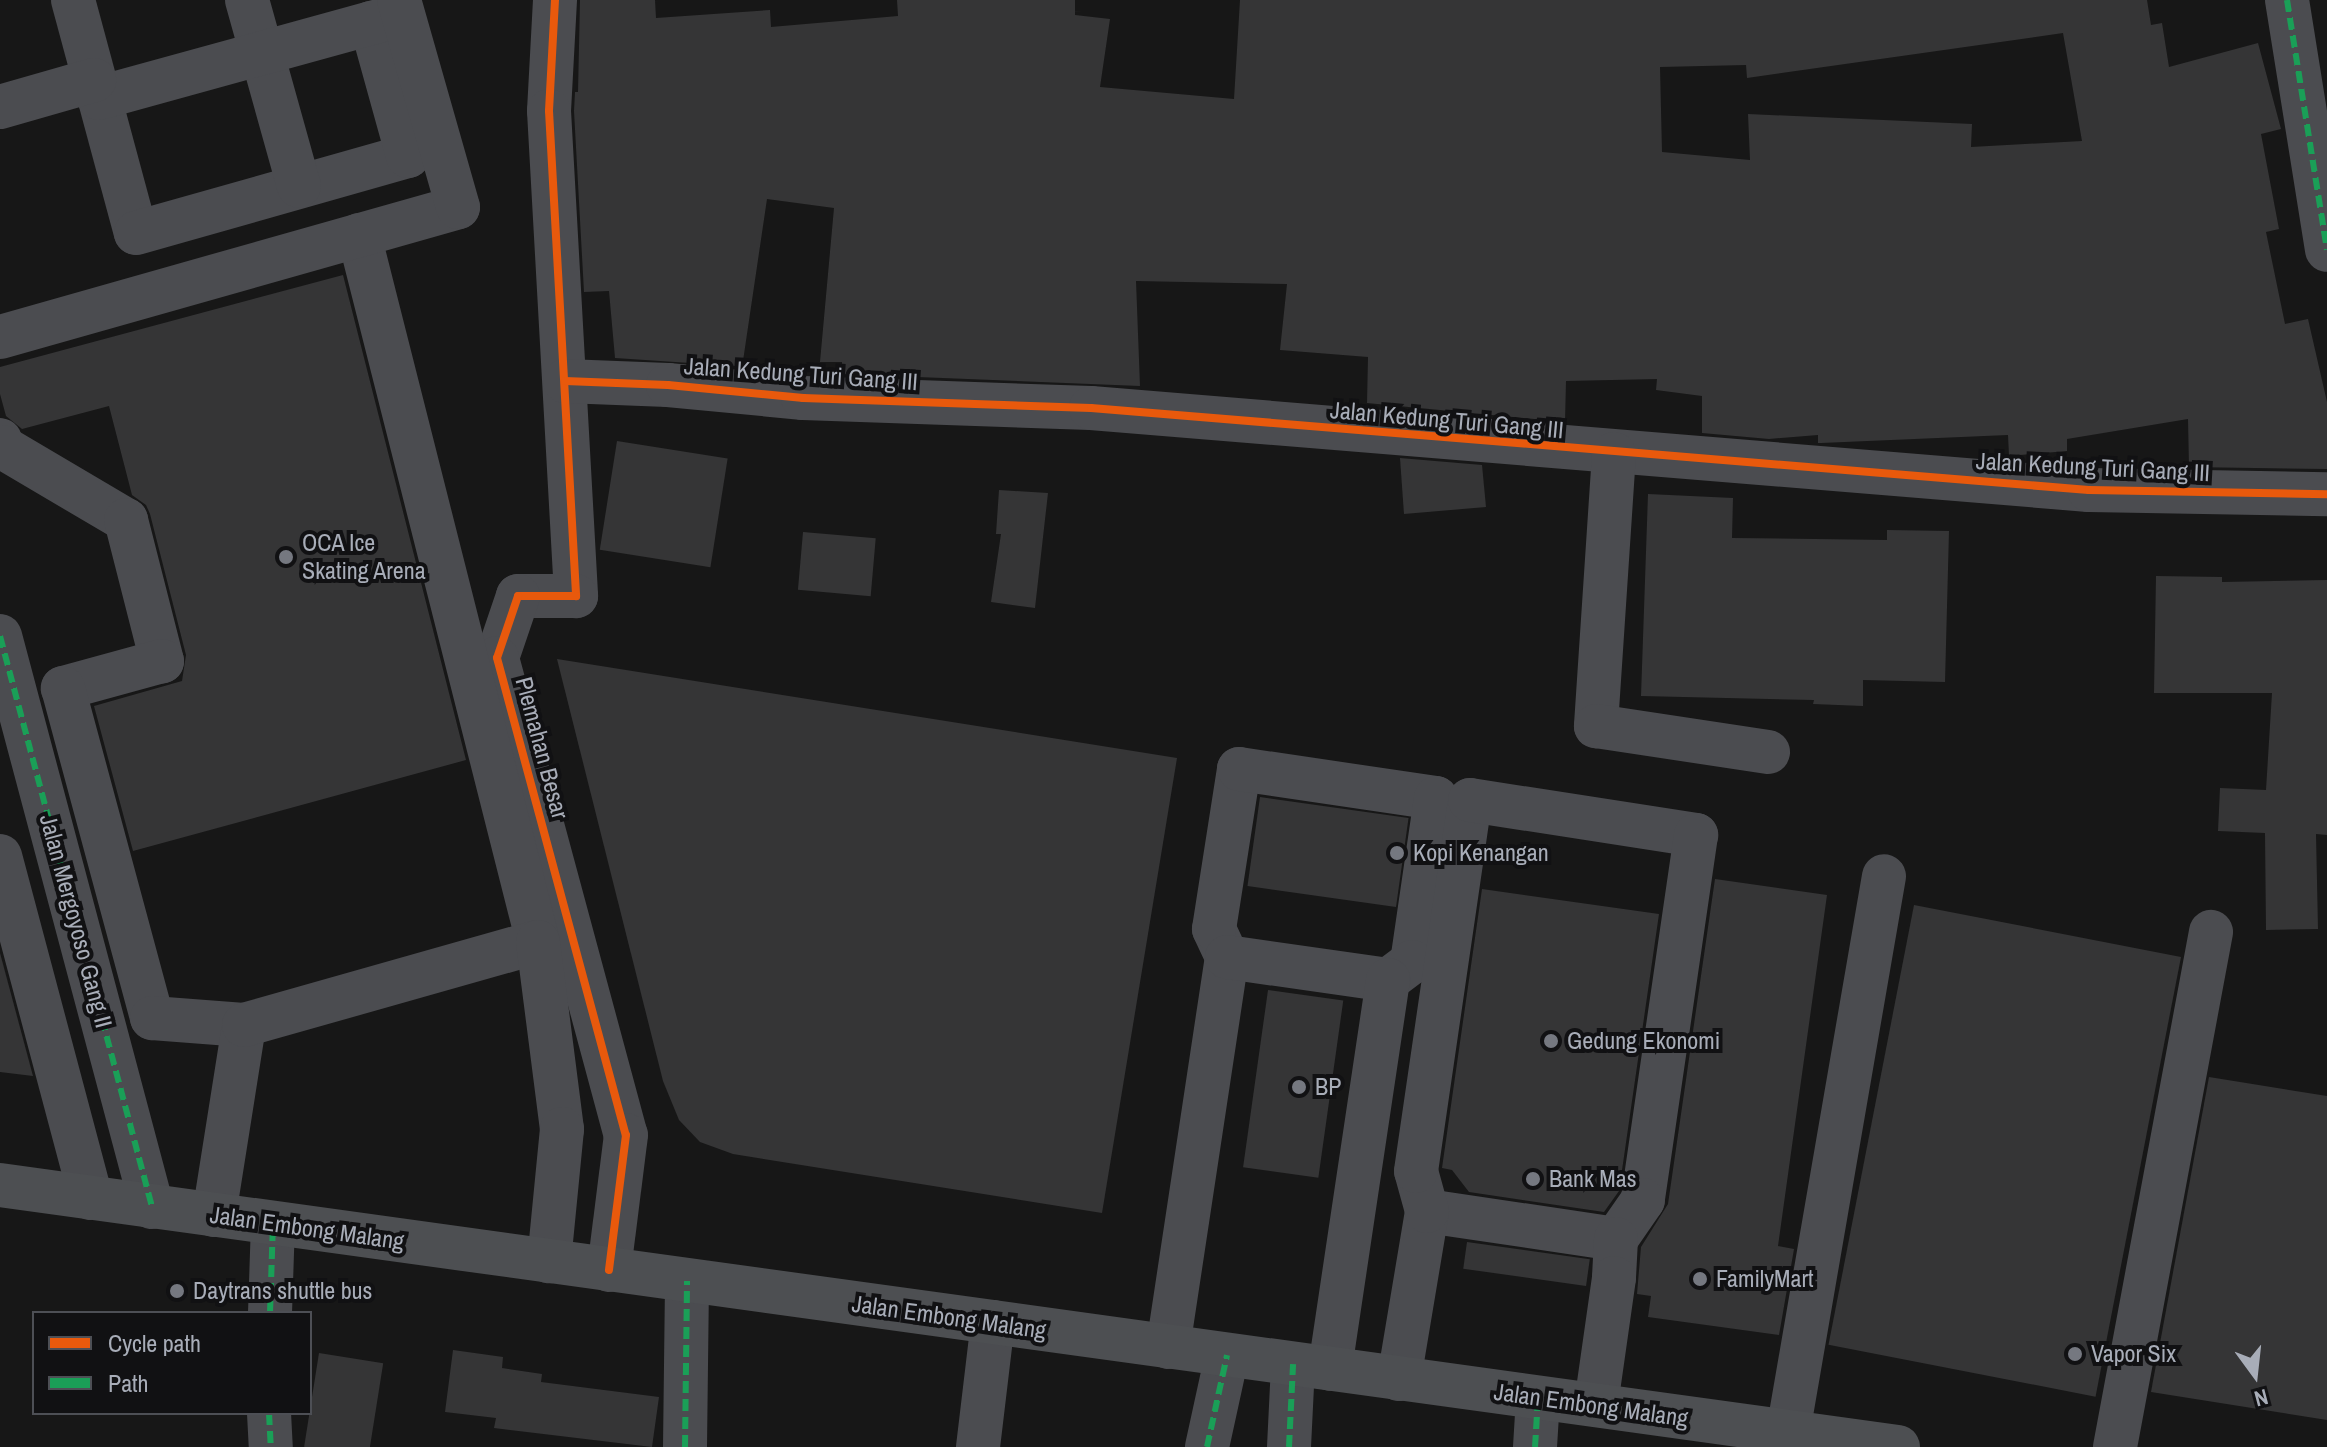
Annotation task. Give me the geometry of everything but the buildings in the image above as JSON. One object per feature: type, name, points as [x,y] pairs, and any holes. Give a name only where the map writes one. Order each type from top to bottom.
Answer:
[{"type":"main road","name":"Jalan Embong Malang","points":[[0,1185],[1898,1447]]},
{"type":"street","points":[[73,0],[136,233],[408,156],[391,12]]},
{"type":"street","points":[[247,0],[299,186]]},
{"type":"street","name":"Plemahan Besar","points":[[555,0],[549,111],[576,596],[518,596],[497,658],[626,1135],[609,1270]]},
{"type":"street","points":[[2287,0],[2327,250]]},
{"type":"street","points":[[0,77],[93,77],[262,53],[391,12]]},
{"type":"street","points":[[0,337],[458,207],[391,12]]},
{"type":"street","points":[[0,107],[93,77]]},
{"type":"street","points":[[359,235],[538,942],[562,1129],[549,1261]]},
{"type":"street","name":"Jalan Kedung Turi Gang III","points":[[565,381],[668,385],[803,398],[1091,408],[1614,454],[2089,490],[2327,494]]},
{"type":"street","points":[[0,440],[2,447],[126,520],[162,661],[63,688],[152,1018],[244,1025],[538,942]]},
{"type":"street","points":[[1614,454],[1596,726],[1768,752]]},
{"type":"street","name":"Jalan Mergoyoso Gang II","points":[[0,636],[152,1207]]},
{"type":"street","points":[[1168,1347],[1227,957],[1214,929],[1239,769],[1436,798],[1412,962],[1388,980],[1312,1366],[1289,1447]]},
{"type":"street","points":[[1399,1379],[1427,1211],[1416,1171],[1470,800],[1696,835],[1643,1200],[1616,1239],[1614,1278],[1596,1405]]},
{"type":"street","points":[[0,856],[91,1198]]},
{"type":"street","points":[[1788,1432],[1884,876]]},
{"type":"street","points":[[2115,1447],[2211,932]]},
{"type":"street","points":[[1227,957],[1388,980]]},
{"type":"street","points":[[214,1215],[244,1025]]},
{"type":"street","points":[[1427,1211],[1616,1239]]},
{"type":"street","points":[[270,1311],[273,1224]]},
{"type":"street","points":[[685,1447],[687,1281]]},
{"type":"street","points":[[978,1447],[993,1322]]},
{"type":"street","points":[[1207,1447],[1227,1355]]},
{"type":"street","points":[[1535,1447],[1538,1398]]},
{"type":"street","points":[[269,1415],[271,1447]]},
{"type":"marked path","points":[[2287,0],[2327,250]]},
{"type":"marked path","points":[[0,636],[152,1207]]},
{"type":"marked path","points":[[270,1311],[273,1224]]},
{"type":"marked path","points":[[685,1447],[687,1281]]},
{"type":"marked path","points":[[1207,1447],[1227,1355]]},
{"type":"marked path","points":[[1289,1447],[1293,1364]]},
{"type":"marked path","points":[[1535,1447],[1538,1398]]},
{"type":"marked path","points":[[269,1415],[271,1447]]},
{"type":"cycle path","points":[[555,0],[549,111],[576,596],[518,596],[497,658],[626,1135],[609,1270]]},
{"type":"cycle path","points":[[565,381],[668,385],[803,398],[1091,408],[2089,490],[2327,494]]},
{"type":"place","name":"OCA Ice Skating Arena","points":[[286,557]]},
{"type":"place","name":"Kopi Kenangan","points":[[1397,853]]},
{"type":"place","name":"Gedung Ekonomi","points":[[1551,1041]]},
{"type":"place","name":"BP","points":[[1299,1087]]},
{"type":"place","name":"Bank Mas","points":[[1533,1179]]},
{"type":"place","name":"FamilyMart","points":[[1700,1279]]},
{"type":"place","name":"Daytrans shuttle bus","points":[[177,1291]]},
{"type":"place","name":"Vapor Six","points":[[2075,1354]]}]
